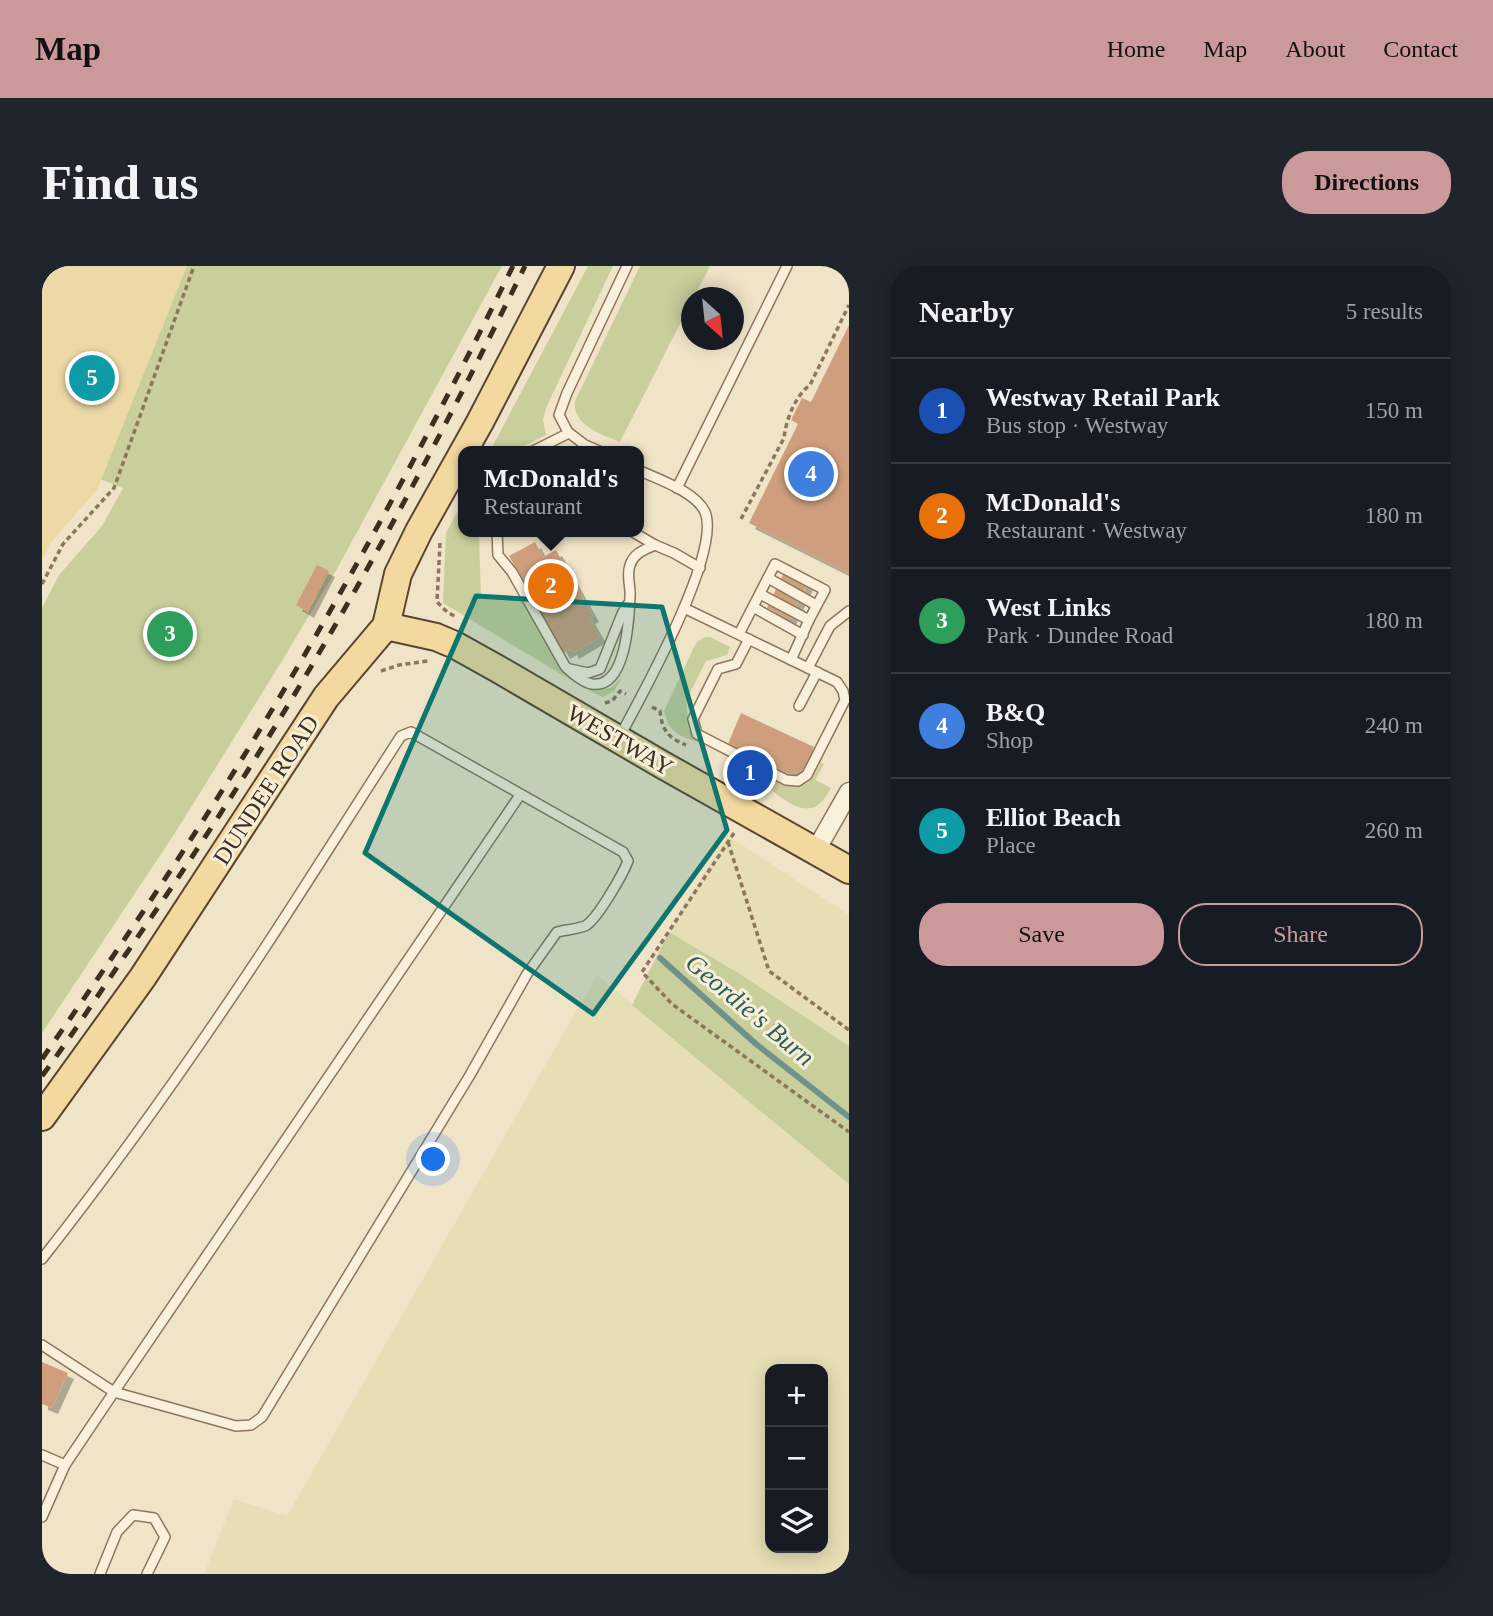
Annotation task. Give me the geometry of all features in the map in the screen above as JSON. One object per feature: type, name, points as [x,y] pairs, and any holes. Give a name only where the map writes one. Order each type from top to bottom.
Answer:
[{"type":"main road","name":"DUNDEE ROAD","points":[[467,446],[561,266]]},
{"type":"main road","name":"DUNDEE ROAD","points":[[42,1117],[143,977],[327,697],[386,626],[398,574],[458,461]]},
{"type":"main road","name":"WESTWAY","points":[[386,626],[436,637],[455,645],[849,870]]},
{"type":"street","points":[[816,850],[849,792]]},
{"type":"lane","points":[[588,446],[569,433],[559,415],[627,266]]},
{"type":"lane","points":[[677,488],[787,266]]},
{"type":"lane","points":[[543,446],[569,433]]},
{"type":"lane","points":[[618,740],[684,608],[700,568],[708,536],[705,513],[697,500],[644,472]]},
{"type":"lane","points":[[497,537],[498,555],[512,572],[556,651],[568,669],[593,684],[606,682],[615,673],[624,654],[631,563],[637,554],[655,545]]},
{"type":"lane","points":[[634,537],[637,554]]},
{"type":"lane","points":[[641,537],[700,568]]},
{"type":"lane","points":[[739,634],[775,564],[825,590],[791,660]]},
{"type":"lane","points":[[768,578],[816,605]]},
{"type":"lane","points":[[760,594],[809,620]]},
{"type":"lane","points":[[568,669],[588,673],[600,669],[630,601]]},
{"type":"lane","points":[[753,607],[803,635]]},
{"type":"lane","points":[[684,608],[739,634],[837,682],[846,693],[807,775],[798,781],[786,780],[697,734],[693,719],[718,669],[736,664],[749,639]]},
{"type":"lane","points":[[799,706],[830,626],[849,611]]},
{"type":"lane","points":[[42,1259],[89,1200],[263,950],[401,736],[411,732],[623,852],[628,861],[599,910],[586,925],[557,932],[527,974],[470,1075],[262,1417],[251,1425],[236,1426],[114,1392],[42,1345]]},
{"type":"lane","points":[[42,1517],[65,1465],[520,794]]},
{"type":"lane","points":[[42,1455],[65,1465]]},
{"type":"lane","points":[[100,1574],[117,1532],[133,1515],[154,1518],[165,1537],[147,1574]]},
{"type":"path","points":[[42,584],[63,544],[114,488],[194,266]]},
{"type":"path","points":[[741,519],[784,438],[786,424],[803,390],[810,385],[849,305]]},
{"type":"path","points":[[440,540],[437,602],[447,612]]},
{"type":"path","points":[[737,828],[642,972],[672,1004],[849,1132]]},
{"type":"path","points":[[728,842],[769,971],[849,1030]]},
{"type":"highlighted area","points":[[476,596],[662,607],[727,830],[593,1014],[365,853]]},
{"type":"shaded area","points":[[727,835],[849,915],[849,1046],[669,932]]},
{"type":"shaded area","points":[[597,975],[849,1184],[849,1574],[204,1574],[234,1499],[287,1516]]},
{"type":"green space","points":[[159,266],[502,266],[338,567],[282,661],[175,833],[42,1033],[42,608],[59,575],[102,526],[123,488],[84,473]]},
{"type":"green space","points":[[588,266],[613,266],[546,408],[543,420],[546,435],[524,446],[493,446]]},
{"type":"green space","points":[[640,266],[710,266],[699,287],[681,287],[681,322],[620,442],[583,423],[575,410],[575,401]]},
{"type":"green space","points":[[458,510],[458,537],[479,537],[481,597],[522,600],[561,670],[586,687],[596,690],[610,688],[622,678],[614,691],[603,697],[584,688],[443,603],[446,533]]},
{"type":"green space","points":[[705,637],[730,647],[727,655],[706,661],[686,701],[692,734],[795,786],[808,782],[821,762],[824,764],[815,780],[831,788],[816,806],[796,806],[736,762],[708,746],[681,736],[670,726],[664,711],[695,645]]},
{"type":"green space","points":[[669,932],[738,973],[849,1046],[849,1184],[632,1005]]},
{"type":"sand","points":[[42,266],[187,266],[97,490],[53,540],[42,560]]},
{"type":"building","points":[[849,325],[849,573],[749,523],[798,424],[791,420],[802,398],[811,402]]},
{"type":"building","points":[[535,542],[543,557],[556,550],[593,616],[589,618],[600,637],[573,653],[571,649],[564,653],[509,556]]},
{"type":"building","points":[[788,564],[811,576],[790,619],[767,608]]},
{"type":"building","points":[[317,565],[329,571],[308,612],[296,605]]},
{"type":"building","points":[[741,713],[814,747],[804,769],[789,774],[728,744]]},
{"type":"building","points":[[42,1362],[68,1373],[52,1408],[42,1404]]},
{"type":"waterway","name":"Geordie's Burn","points":[[660,958],[756,1044],[849,1117]]},
{"type":"railway","points":[[42,1059],[186,847],[300,663],[395,495],[513,266]]},
{"type":"railway","points":[[42,1076],[211,829],[277,723],[424,465],[525,266]]},
{"type":"place","name":"Elliot Beach","points":[[92,378]]},
{"type":"place","name":"B&Q","points":[[811,474]]},
{"type":"place","name":"McDonald's","points":[[551,586]]},
{"type":"place","name":"West Links","points":[[170,634]]},
{"type":"place","name":"Westway Retail Park","points":[[750,773]]}]
